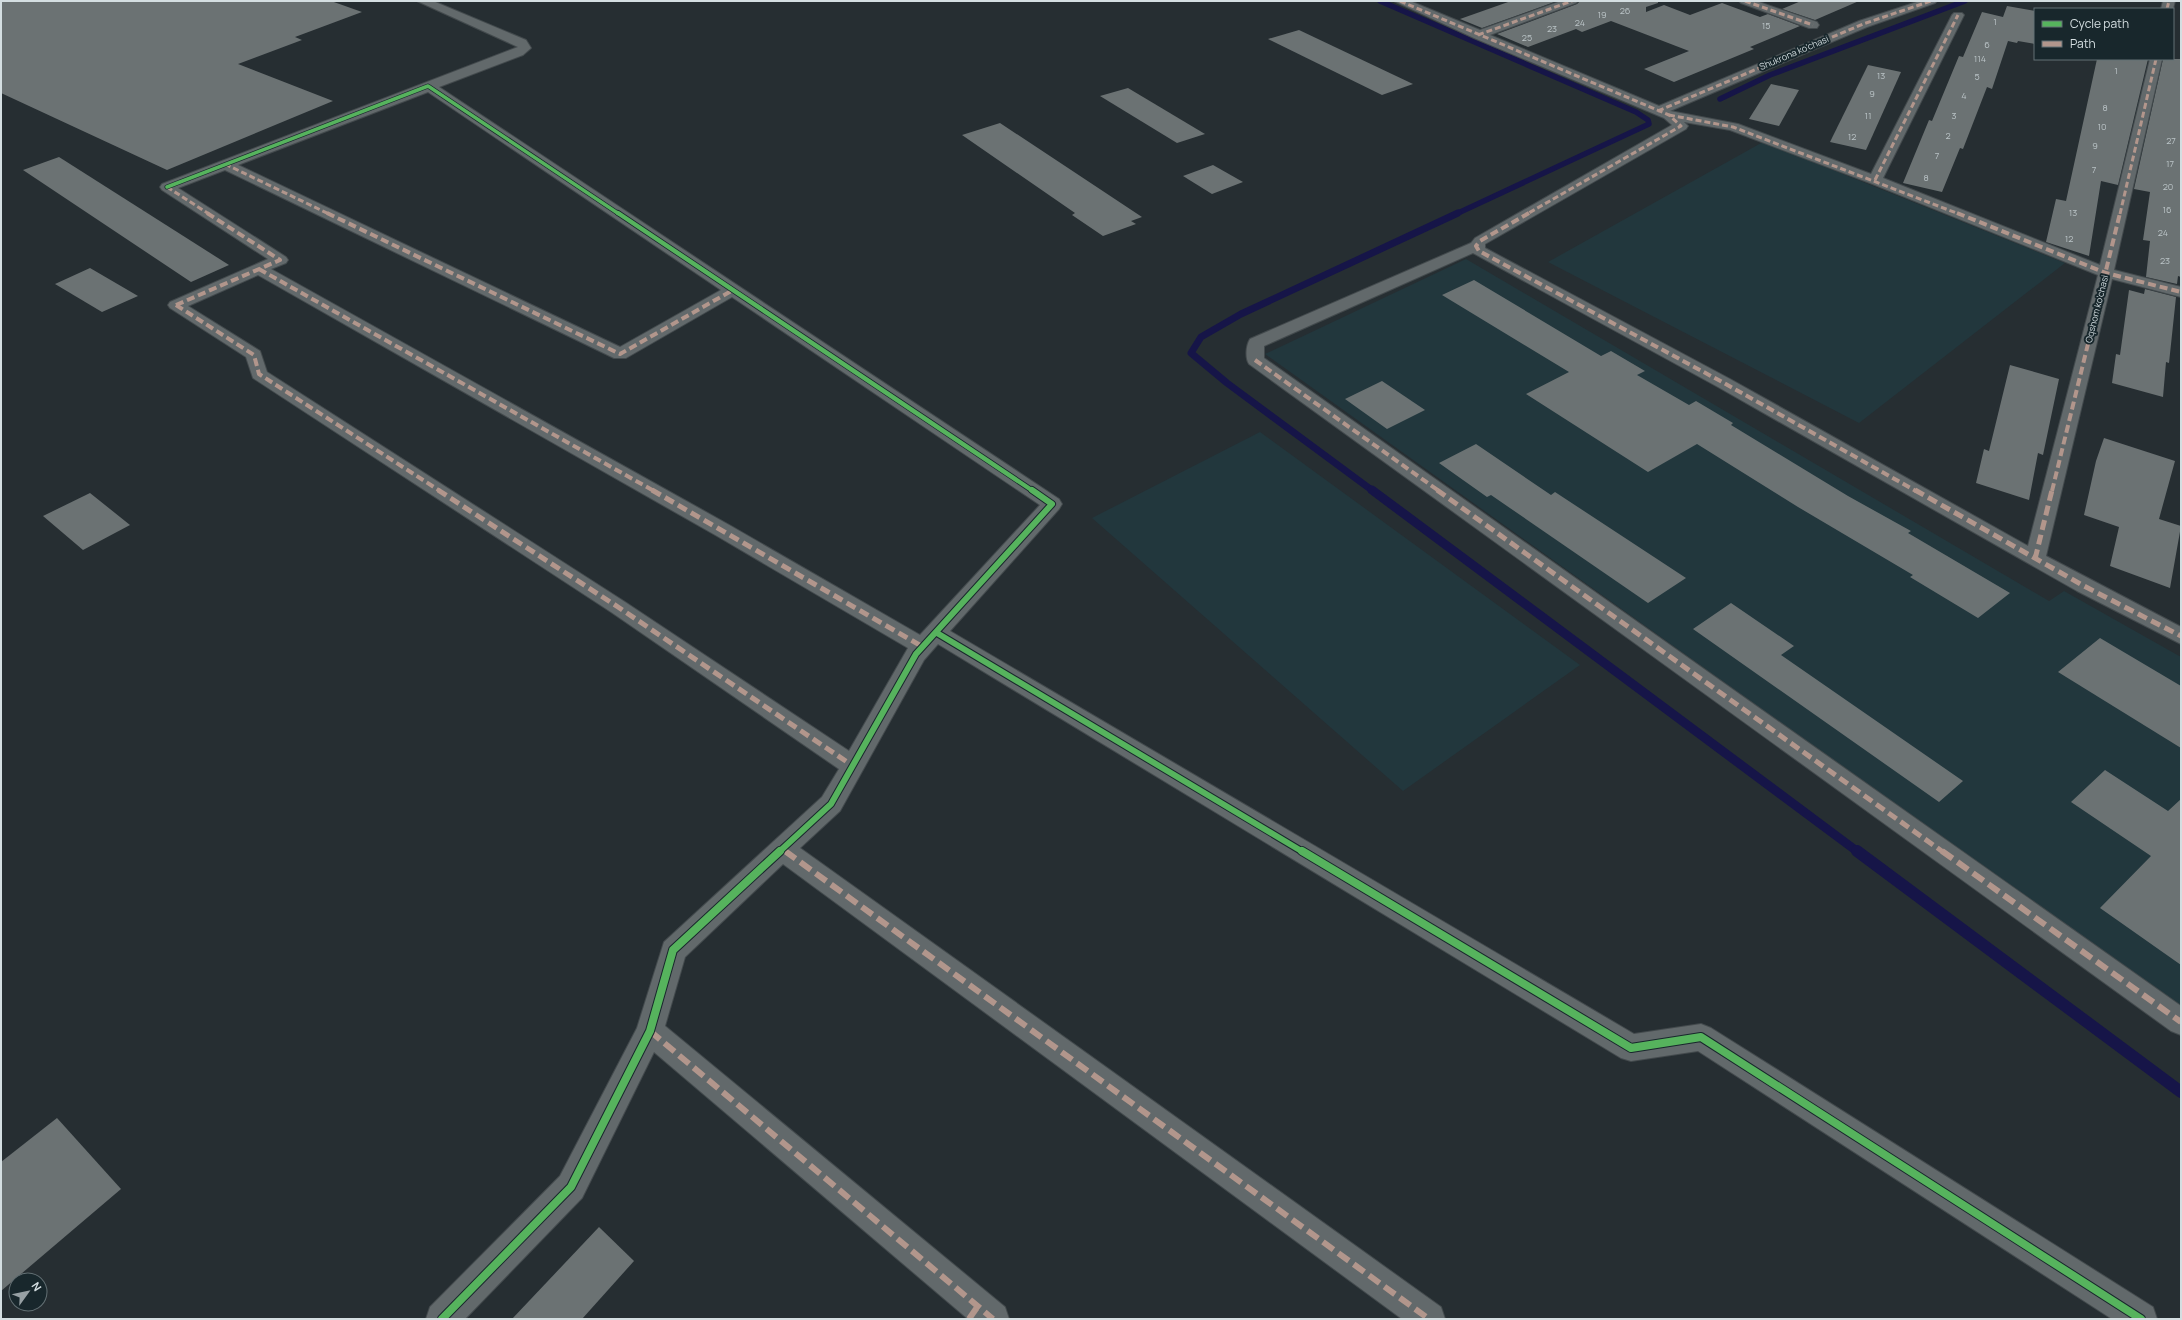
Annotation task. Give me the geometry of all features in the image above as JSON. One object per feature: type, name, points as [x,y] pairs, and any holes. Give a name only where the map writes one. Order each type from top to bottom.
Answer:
[{"type":"street","points":[[423,1],[522,43],[526,48],[167,187],[280,260],[176,305],[254,355],[259,374],[618,607],[853,766]]},
{"type":"street","points":[[1400,1],[1664,113],[1733,127],[1875,180],[2106,273],[2181,292]]},
{"type":"street","points":[[1478,35],[1572,1]]},
{"type":"street","points":[[1745,1],[1813,25]]},
{"type":"street","name":"Shukrona ko'chasi","points":[[1664,113],[1862,24],[1931,1]]},
{"type":"street","points":[[1875,180],[1958,15]]},
{"type":"street","name":"Oqshom ko'chasi","points":[[2035,559],[2106,273],[2156,60]]},
{"type":"street","points":[[428,86],[1052,504],[916,654],[831,804],[673,950],[650,1031],[571,1187],[442,1319]]},
{"type":"street","points":[[1664,113],[1681,126],[1480,241],[1476,246],[1256,343],[1255,360],[2181,1022]]},
{"type":"street","points":[[225,164],[620,354],[732,290]]},
{"type":"street","points":[[1476,246],[1479,252],[1724,383],[2035,559],[2181,636]]},
{"type":"street","points":[[259,269],[724,531],[930,640],[1631,1048],[1701,1037],[2141,1319]]},
{"type":"street","points":[[782,849],[1429,1319]]},
{"type":"street","points":[[650,1031],[980,1315]]},
{"type":"shaded area","points":[[1763,142],[2065,263],[1859,423],[1548,262]]},
{"type":"shaded area","points":[[1466,259],[2049,601],[2064,591],[2181,657],[2181,1009],[1265,354]]},
{"type":"shaded area","points":[[1260,432],[1580,665],[1403,791],[1092,518]]},
{"type":"building","points":[[1,1],[331,1],[362,12],[295,37],[302,40],[238,64],[333,101],[167,170],[1,93]]},
{"type":"building","points":[[1511,1],[1557,1],[1482,28],[1460,19]]},
{"type":"building","points":[[1580,1],[1658,1],[1658,3],[1646,7],[1646,12],[1664,5],[1690,15],[1722,3],[1760,17],[1768,14],[1800,26],[1750,47],[1754,49],[1674,82],[1644,69],[1689,51],[1611,21],[1582,32],[1576,29],[1528,47],[1497,34],[1577,4]]},
{"type":"building","points":[[1801,1],[1859,1],[1815,20],[1782,9]]},
{"type":"building","points":[[2007,6],[2034,11],[2034,44],[2008,41],[1992,89],[1987,87],[1963,149],[1960,148],[1942,192],[1903,183],[1929,120],[1932,121],[1959,56],[1963,57],[1982,12],[2003,17]]},
{"type":"building","points":[[1299,30],[1413,84],[1382,95],[1268,39]]},
{"type":"building","points":[[2181,59],[2181,277],[2178,276],[2177,284],[2146,277],[2150,241],[2143,240],[2150,192],[2134,189],[2163,60]]},
{"type":"building","points":[[2097,60],[2148,60],[2118,185],[2101,181],[2089,256],[2046,242],[2056,199],[2066,201]]},
{"type":"building","points":[[1868,65],[1901,72],[1866,150],[1830,142]]},
{"type":"building","points":[[1771,84],[1799,90],[1779,126],[1749,119]]},
{"type":"building","points":[[1128,88],[1205,134],[1177,143],[1100,96]]},
{"type":"building","points":[[1000,123],[1142,217],[1131,221],[1136,224],[1103,236],[1072,215],[1075,213],[962,135]]},
{"type":"building","points":[[59,157],[229,265],[191,282],[23,170]]},
{"type":"building","points":[[1213,165],[1243,182],[1212,194],[1183,176]]},
{"type":"building","points":[[90,268],[138,296],[102,312],[55,284]]},
{"type":"building","points":[[1474,280],[1601,356],[1611,351],[1645,371],[1637,375],[1689,405],[1696,401],[1733,423],[1731,425],[1848,496],[1911,531],[1908,533],[2010,593],[1978,618],[1910,577],[1913,575],[1798,507],[1697,444],[1648,472],[1526,394],[1569,372],[1442,295]]},
{"type":"building","points":[[2145,289],[2176,297],[2169,363],[2166,362],[2163,397],[2112,383],[2116,354],[2120,355],[2129,290],[2144,294]]},
{"type":"building","points":[[2010,365],[2059,379],[2043,455],[2038,453],[2029,500],[1976,483],[1984,449],[1989,451]]},
{"type":"building","points":[[1382,381],[1425,410],[1387,429],[1345,399]]},
{"type":"building","points":[[2104,438],[2175,461],[2159,519],[2181,526],[2170,588],[2110,566],[2119,527],[2084,515],[2096,461]]},
{"type":"building","points":[[1476,444],[1551,495],[1555,492],[1686,578],[1648,603],[1491,495],[1487,497],[1439,463]]},
{"type":"building","points":[[90,493],[130,525],[83,550],[43,516]]},
{"type":"building","points":[[1731,603],[1794,646],[1781,655],[1963,781],[1939,802],[1693,629]]},
{"type":"building","points":[[2100,638],[2181,686],[2181,748],[2058,672]]},
{"type":"building","points":[[2105,770],[2168,811],[2181,799],[2181,965],[2100,908],[2151,856],[2071,802]]},
{"type":"building","points":[[57,1118],[121,1189],[23,1272],[8,1272],[8,1285],[1,1291],[1,1162]]},
{"type":"building","points":[[599,1227],[634,1261],[582,1319],[512,1319]]},
{"type":"waterway","points":[[1380,1],[1636,112],[1648,120],[1649,124],[1456,214]]},
{"type":"waterway","points":[[1720,99],[1770,75],[1965,1]]},
{"type":"waterway","points":[[1373,491],[1227,383],[1191,353],[1201,337],[1241,314],[1458,213]]},
{"type":"waterway","points":[[1372,490],[1858,852]]},
{"type":"waterway","points":[[1857,851],[2181,1092]]},
{"type":"marked path","points":[[1400,1],[1669,115],[1681,126],[1480,241],[1476,246],[1479,251],[1724,383],[2084,586],[2181,636]]},
{"type":"marked path","points":[[1478,35],[1572,1]]},
{"type":"marked path","points":[[1745,1],[1813,25]]},
{"type":"marked path","points":[[1658,111],[1863,24],[1931,1]]},
{"type":"marked path","points":[[2167,8],[2169,1]]},
{"type":"marked path","points":[[1875,180],[1958,15]]},
{"type":"marked path","points":[[2035,559],[2106,273],[2156,60]]},
{"type":"marked path","points":[[1669,115],[1733,127],[1875,180],[2106,273],[2181,292]]},
{"type":"marked path","points":[[225,164],[620,354],[733,290]]},
{"type":"marked path","points":[[167,187],[280,260],[176,305]]},
{"type":"marked path","points":[[259,269],[724,531],[923,647]]},
{"type":"marked path","points":[[176,305],[254,355],[259,374],[618,607],[853,766]]},
{"type":"marked path","points":[[1255,360],[2181,1022]]},
{"type":"marked path","points":[[782,849],[1429,1319]]},
{"type":"marked path","points":[[650,1031],[993,1319]]},
{"type":"marked path","points":[[969,1319],[978,1306]]},
{"type":"cycle path","points":[[167,187],[428,86],[1052,504],[916,654],[831,804],[673,950],[650,1031],[571,1187],[442,1319]]},
{"type":"cycle path","points":[[937,633],[1631,1048],[1701,1037],[2141,1319]]}]
